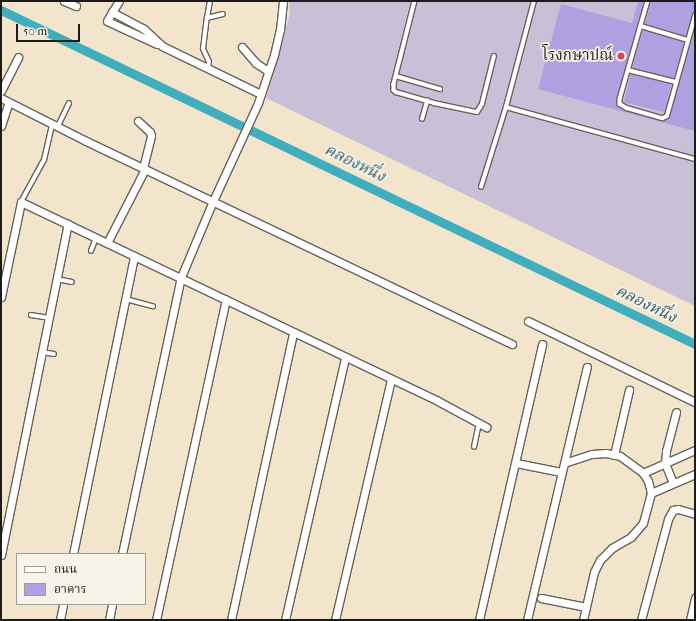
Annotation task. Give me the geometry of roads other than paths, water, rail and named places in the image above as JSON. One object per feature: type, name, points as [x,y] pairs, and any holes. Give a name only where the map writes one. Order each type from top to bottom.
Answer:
[{"type":"street","points":[[64,1],[76,6]]},
{"type":"street","points":[[119,1],[107,21],[261,94]]},
{"type":"street","points":[[122,553],[181,277],[213,201],[258,103],[280,30],[283,1]]},
{"type":"street","points":[[112,12],[144,29],[162,46]]},
{"type":"street","points":[[242,47],[256,63],[268,71]]},
{"type":"street","points":[[1,90],[18,57]]},
{"type":"street","points":[[1,98],[512,344]]},
{"type":"street","points":[[1,126],[9,102]]},
{"type":"street","points":[[107,243],[144,168],[150,132],[138,121]]},
{"type":"street","points":[[1,297],[21,202],[181,277],[293,333],[391,378],[483,425]]},
{"type":"street","points":[[1,555],[68,224]]},
{"type":"street","points":[[73,553],[134,256]]},
{"type":"street","points":[[156,620],[226,300]]},
{"type":"street","points":[[528,321],[695,402]]},
{"type":"street","points":[[231,620],[293,333]]},
{"type":"street","points":[[479,620],[542,344]]},
{"type":"street","points":[[285,620],[345,357]]},
{"type":"street","points":[[527,620],[587,367]]},
{"type":"street","points":[[335,620],[391,378]]},
{"type":"street","points":[[614,454],[629,390]]},
{"type":"street","points":[[674,483],[665,463],[666,451],[676,412]]},
{"type":"street","points":[[643,472],[695,450]]},
{"type":"street","points":[[564,463],[592,454],[606,453],[620,456],[643,472],[648,481],[651,493],[643,523],[632,537],[612,548],[600,560],[594,572],[583,620]]},
{"type":"street","points":[[516,463],[561,472]]},
{"type":"street","points":[[651,493],[695,474]]},
{"type":"street","points":[[641,620],[668,519],[673,510],[678,509],[695,514]]},
{"type":"street","points":[[541,598],[586,607]]},
{"type":"street","points":[[690,620],[695,598]]},
{"type":"street","points":[[60,620],[64,605]]},
{"type":"street","points":[[109,620],[112,605]]},
{"type":"lane","points":[[208,69],[208,62],[202,49],[210,1]]},
{"type":"lane","points":[[415,1],[394,84],[394,90],[396,92],[427,101],[479,111],[494,56]]},
{"type":"lane","points":[[481,187],[506,107],[534,1]]},
{"type":"lane","points":[[646,2],[641,26],[620,99],[620,104],[627,108],[663,118],[667,116],[695,16]]},
{"type":"lane","points":[[207,18],[223,14]]},
{"type":"lane","points":[[641,26],[688,40]]},
{"type":"lane","points":[[628,70],[676,82]]},
{"type":"lane","points":[[396,76],[440,89]]},
{"type":"lane","points":[[422,119],[427,101]]},
{"type":"lane","points":[[21,202],[44,160],[55,125],[69,102]]},
{"type":"lane","points":[[506,107],[695,159]]},
{"type":"lane","points":[[91,251],[96,238]]},
{"type":"lane","points":[[57,279],[72,282]]},
{"type":"lane","points":[[126,299],[153,306]]},
{"type":"lane","points":[[31,315],[49,318]]},
{"type":"lane","points":[[42,352],[54,354]]},
{"type":"lane","points":[[474,447],[483,425]]},
{"type":"waterway","name":"คลองหนึ่ง","points":[[1,10],[695,344]]},
{"type":"place","name":"โรงกษาปณ์","points":[[621,56]]}]
